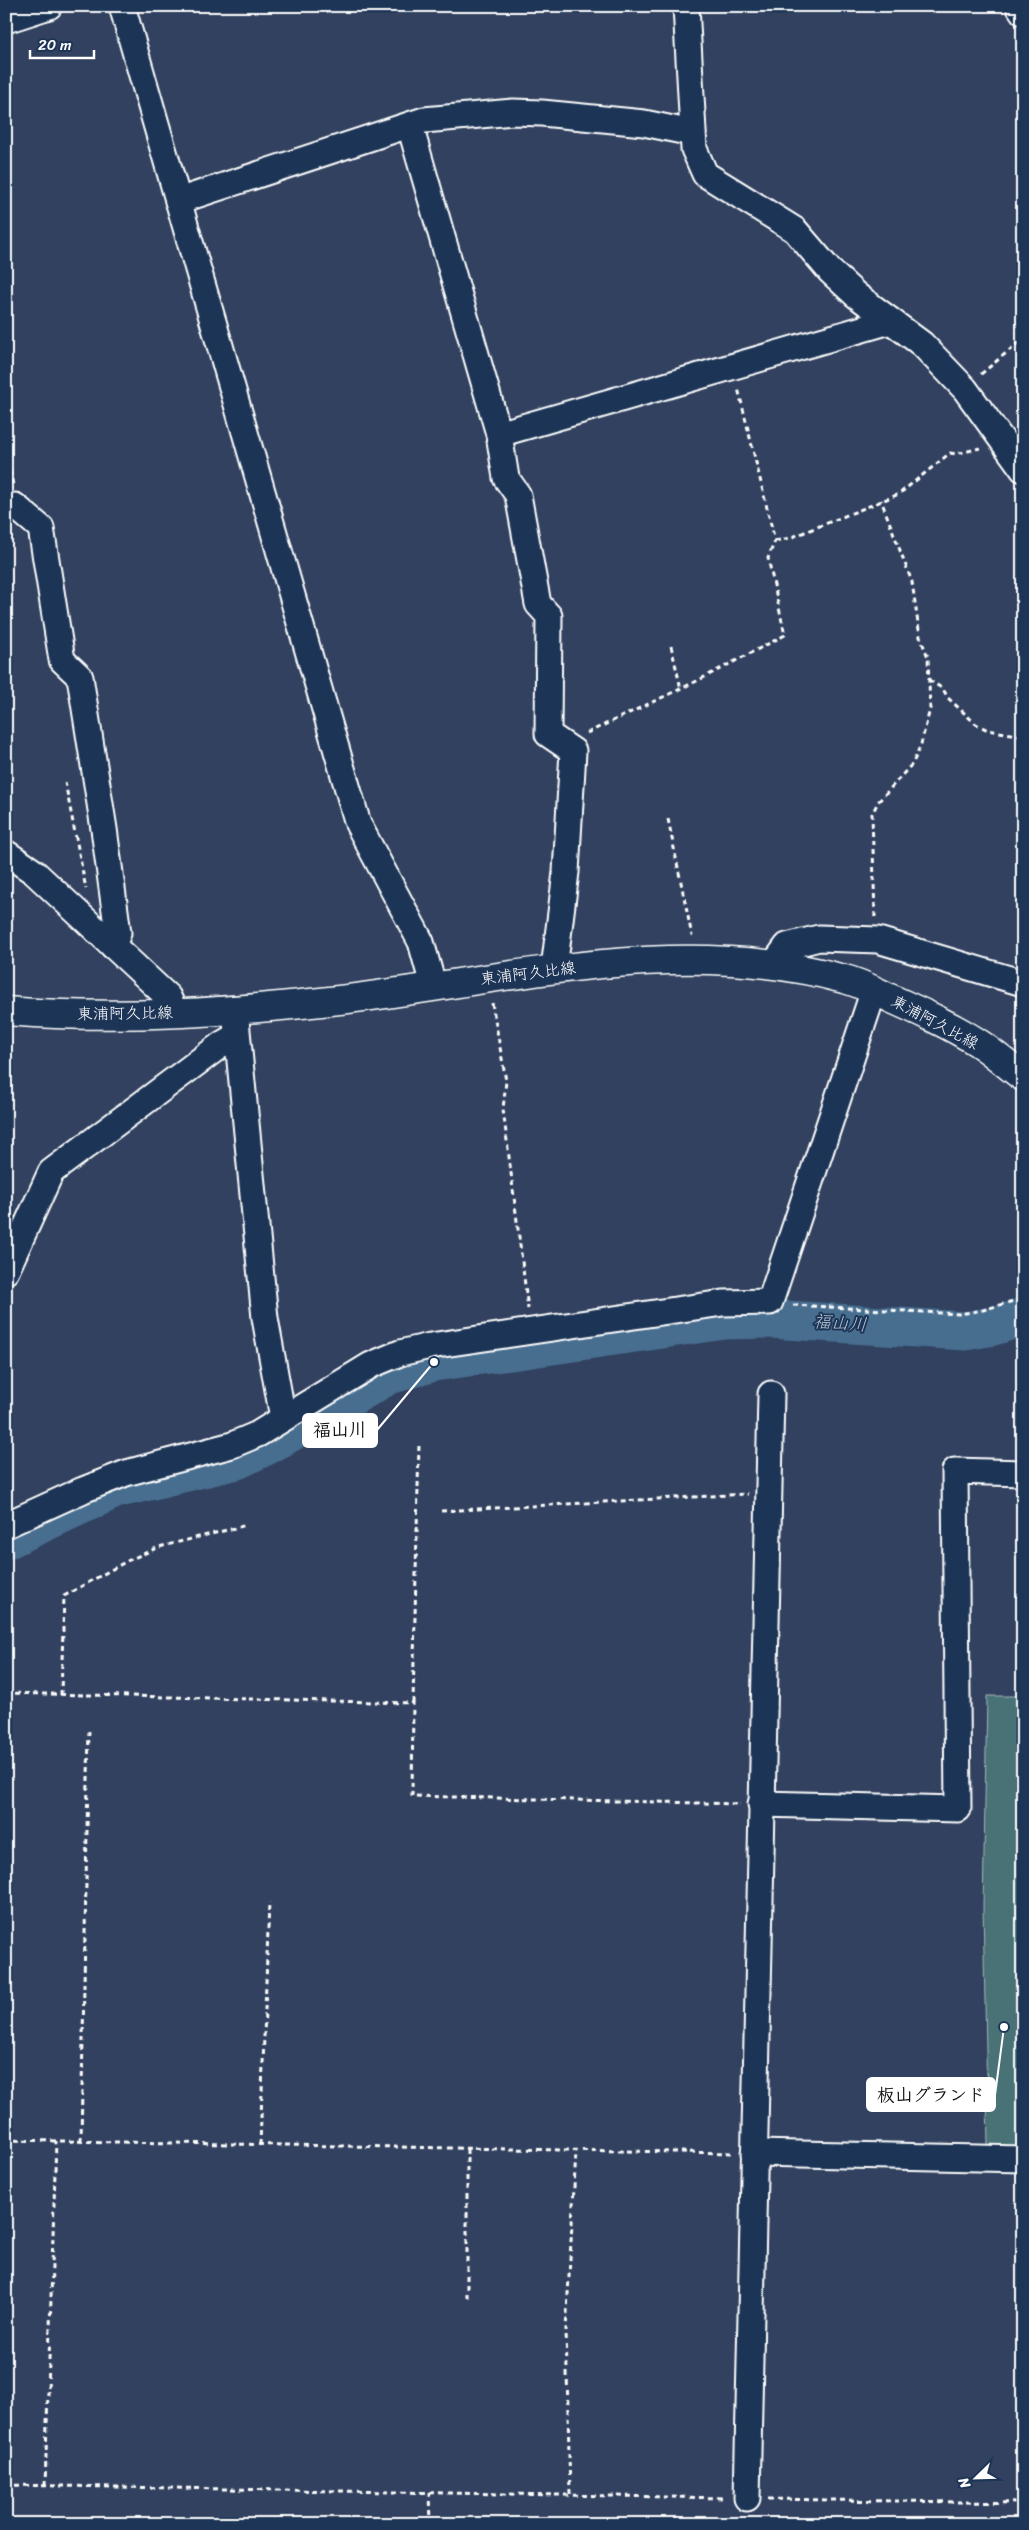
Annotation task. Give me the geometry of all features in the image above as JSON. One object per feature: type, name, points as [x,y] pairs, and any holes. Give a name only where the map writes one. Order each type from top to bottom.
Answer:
[{"type":"main road","name":"東浦阿久比線","points":[[6,1011],[73,1015],[174,1012],[236,1023],[350,998],[554,969],[697,960],[743,960],[774,964],[846,979],[874,990],[935,1019],[978,1043],[1023,1077]]},
{"type":"street","points":[[6,20],[49,6]]},
{"type":"street","points":[[122,6],[358,824],[421,942],[433,985]]},
{"type":"street","points":[[686,6],[692,133],[694,149],[705,174],[795,230],[830,271],[890,321],[922,344],[965,389],[1023,469]]},
{"type":"street","points":[[1019,6],[1023,12]]},
{"type":"street","points":[[178,200],[338,146],[434,119],[513,112],[542,113],[644,123],[692,133]]},
{"type":"street","points":[[410,126],[499,434],[506,478],[518,496],[538,604],[549,616],[548,734],[572,751],[566,872],[554,969]]},
{"type":"street","points":[[499,434],[890,321]]},
{"type":"street","points":[[11,507],[41,528],[62,660],[80,677],[118,934],[113,946]]},
{"type":"street","points":[[6,853],[34,872],[168,997],[174,1012]]},
{"type":"street","points":[[774,964],[787,946],[819,938],[873,940],[1022,978]]},
{"type":"street","points":[[6,1525],[126,1473],[232,1445],[258,1434],[371,1366],[400,1353],[430,1346],[723,1303],[770,1302],[874,990]]},
{"type":"street","points":[[236,1023],[265,1318],[283,1418]]},
{"type":"street","points":[[6,1271],[13,1241],[51,1172],[222,1044],[236,1023]]},
{"type":"street","points":[[747,2498],[760,1804],[771,1394]]},
{"type":"street","points":[[760,1804],[958,1809],[955,1471],[1023,1473]]},
{"type":"street","points":[[754,2154],[1023,2159]]},
{"type":"path","points":[[965,389],[1023,339]]},
{"type":"path","points":[[572,751],[580,738],[591,730],[681,689],[785,635],[768,558],[775,540],[733,366]]},
{"type":"path","points":[[775,540],[790,538],[899,494],[950,453],[956,454],[990,445],[1001,439]]},
{"type":"path","points":[[6,453],[15,494],[11,507]]},
{"type":"path","points":[[873,940],[876,909],[872,814],[878,802],[913,763],[921,744],[930,709],[928,657],[920,636],[912,582],[881,500]]},
{"type":"path","points":[[671,646],[681,689]]},
{"type":"path","points":[[929,680],[943,689],[948,698],[976,724],[988,730],[1023,736]]},
{"type":"path","points":[[65,782],[92,916],[87,923]]},
{"type":"path","points":[[668,819],[697,960]]},
{"type":"path","points":[[488,978],[506,1081],[503,1108],[531,1332]]},
{"type":"path","points":[[770,1302],[807,1306],[959,1314],[983,1310],[1023,1298]]},
{"type":"path","points":[[418,1444],[412,1796],[760,1804]]},
{"type":"path","points":[[441,1511],[769,1493]]},
{"type":"path","points":[[61,1695],[64,1596],[127,1561],[159,1547],[247,1524]]},
{"type":"path","points":[[6,1693],[413,1703]]},
{"type":"path","points":[[81,2141],[89,1727]]},
{"type":"path","points":[[260,2145],[269,1902]]},
{"type":"path","points":[[6,2140],[754,2154]]},
{"type":"path","points":[[45,2486],[56,2141]]},
{"type":"path","points":[[467,2149],[467,2298]]},
{"type":"path","points":[[570,2494],[566,2330],[576,2152]]},
{"type":"path","points":[[6,2485],[1023,2503]]},
{"type":"path","points":[[429,2492],[430,2524]]},
{"type":"green space","points":[[987,1696],[1023,1696],[1023,2147],[988,2147],[983,1907]]},
{"type":"waterway","name":"福山川","points":[[6,1540],[115,1489],[237,1460],[274,1442],[389,1375],[434,1362],[725,1320],[770,1319],[965,1331],[994,1326],[1023,1317]]},
{"type":"place","name":"福山川","points":[[434,1362]]},
{"type":"place","name":"板山グランド","points":[[1004,2027]]}]
